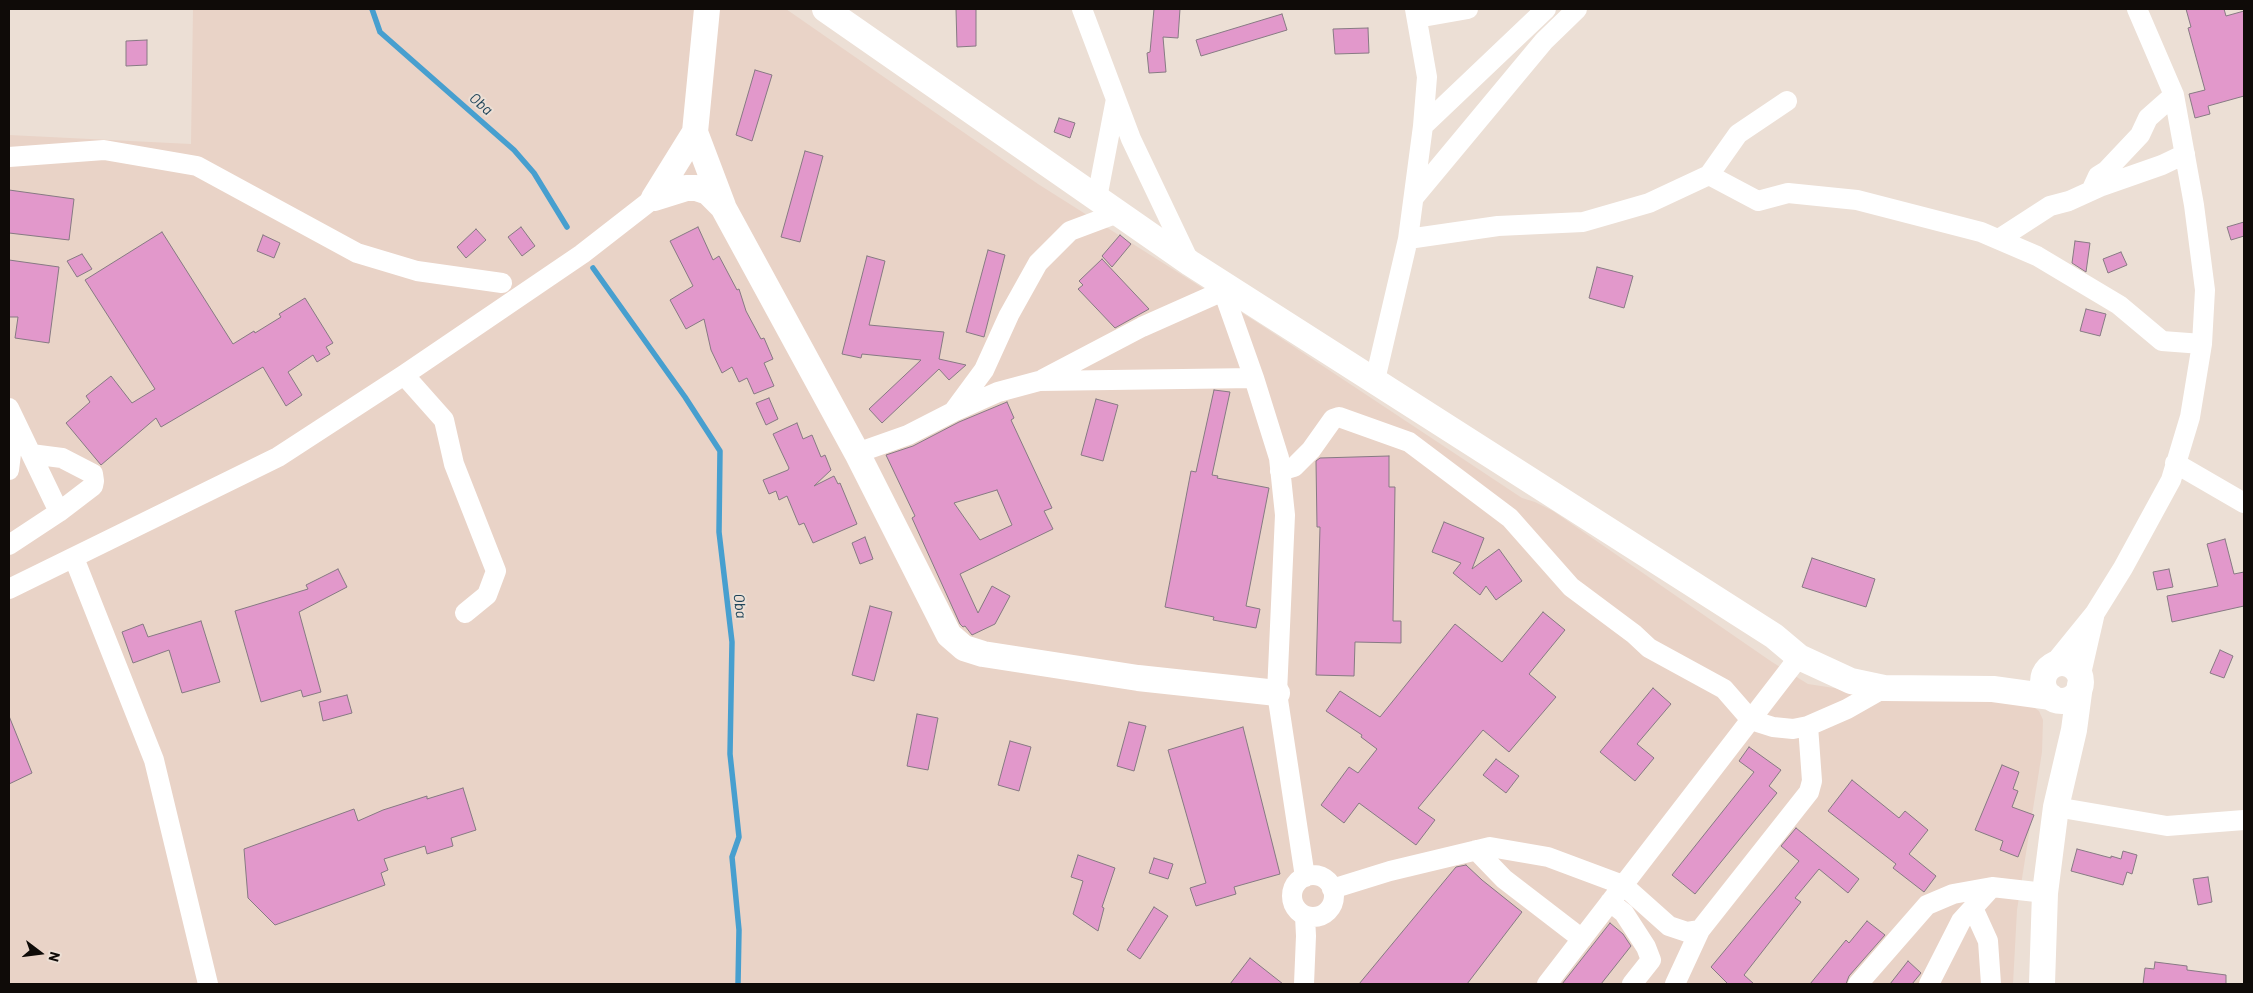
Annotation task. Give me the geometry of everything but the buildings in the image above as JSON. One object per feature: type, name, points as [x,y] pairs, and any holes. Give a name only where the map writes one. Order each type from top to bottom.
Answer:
[{"type":"street","points":[[9,589],[278,457],[404,375],[582,254],[654,198],[695,132],[707,9]]},
{"type":"street","points":[[825,9],[1190,263],[1221,287],[1375,380],[1774,636],[1799,657],[1851,682],[1884,688],[1993,689],[2051,684],[2067,700],[2076,695],[2080,682],[2076,670],[2069,664],[2060,663],[2051,684],[2066,723],[2068,753]]},
{"type":"street","points":[[1082,9],[1131,139],[1190,263]]},
{"type":"street","points":[[1375,380],[1408,239],[1424,126],[1427,78],[1416,13],[1468,9]]},
{"type":"street","points":[[1424,126],[1546,9]]},
{"type":"street","points":[[1415,196],[1544,42],[1577,9]]},
{"type":"street","points":[[2051,684],[2154,513],[2171,480],[2190,417],[2202,344],[2205,290],[2194,205],[2174,95],[2137,9]]},
{"type":"street","points":[[2091,191],[2098,176],[2106,171],[2140,134],[2148,118],[2174,95]]},
{"type":"street","points":[[1097,198],[1116,99]]},
{"type":"street","points":[[1408,239],[1498,226],[1583,222],[1649,203],[1709,175],[1738,134],[1786,101]]},
{"type":"street","points":[[695,132],[724,207],[857,453],[949,635],[964,648],[983,654],[1138,678],[1277,693]]},
{"type":"street","points":[[9,157],[104,150],[196,166],[357,253],[417,271],[502,283]]},
{"type":"street","points":[[1998,239],[2032,218],[2040,210],[2069,201],[2162,165],[2185,154]]},
{"type":"street","points":[[1709,175],[1758,201],[1788,193],[1857,200],[1981,232],[2037,256],[2119,305],[2162,341],[2202,344]]},
{"type":"street","points":[[654,198],[686,188],[696,188],[708,192],[724,207]]},
{"type":"street","points":[[953,412],[984,370],[1008,315],[1038,263],[1070,231],[1118,213]]},
{"type":"street","points":[[1221,287],[1254,378],[1279,458],[1285,515],[1277,693],[1305,877]]},
{"type":"street","points":[[857,453],[908,435],[998,392],[1039,381],[1221,287]]},
{"type":"street","points":[[404,375],[444,420],[454,464],[496,570],[487,595],[465,614]]},
{"type":"street","points":[[1039,381],[1254,378]]},
{"type":"street","points":[[12,414],[59,512]]},
{"type":"street","points":[[9,470],[12,414]]},
{"type":"street","points":[[1280,471],[1294,467],[1311,450],[1333,419],[1339,417],[1409,442],[1510,518],[1571,587],[1634,634],[1649,648],[1724,689],[1751,720],[1773,727],[1793,729],[1808,726],[1847,709],[1884,688]]},
{"type":"street","points":[[9,546],[93,486],[93,474],[62,458],[31,454]]},
{"type":"street","points":[[2175,463],[2244,503]]},
{"type":"street","points":[[74,558],[154,760],[208,984]]},
{"type":"street","points":[[2042,984],[2045,893],[2056,807],[2074,730],[2080,682],[2095,612]]},
{"type":"street","points":[[1547,984],[1799,657]]},
{"type":"street","points":[[1675,984],[1700,930],[1808,792],[1812,781],[1808,726]]},
{"type":"street","points":[[2056,807],[2167,826],[2244,820]]},
{"type":"street","points":[[1332,889],[1390,871],[1490,847],[1548,857],[1623,885],[1669,926],[1686,932],[1700,930]]},
{"type":"street","points":[[1476,850],[1504,879],[1582,939]]},
{"type":"street","points":[[1318,876],[1329,883],[1332,889],[1332,902],[1325,913],[1312,917],[1305,916],[1299,912],[1292,900],[1294,886],[1305,877],[1318,876]]},
{"type":"street","points":[[1858,984],[1927,905],[1953,894],[1992,887],[2045,893]]},
{"type":"street","points":[[1929,984],[1961,921],[1992,887]]},
{"type":"street","points":[[1610,902],[1624,913],[1646,947],[1651,960],[1632,984]]},
{"type":"street","points":[[1973,908],[1988,940],[1991,984]]},
{"type":"street","points":[[1304,984],[1305,916]]},
{"type":"shaded area","points":[[193,9],[786,9],[1038,184],[1258,323],[1522,498],[1553,511],[1772,662],[1808,684],[1905,699],[1995,700],[2028,703],[2039,711],[2043,720],[2042,752],[2017,910],[2013,984],[9,984],[9,135],[191,144]]},
{"type":"waterway","name":"Oba","points":[[372,9],[380,32],[514,150],[534,173],[567,227]]},
{"type":"waterway","name":"Oba","points":[[593,268],[685,397],[720,451],[719,532],[732,642],[730,754],[739,837],[732,857],[739,930],[738,984]]}]
